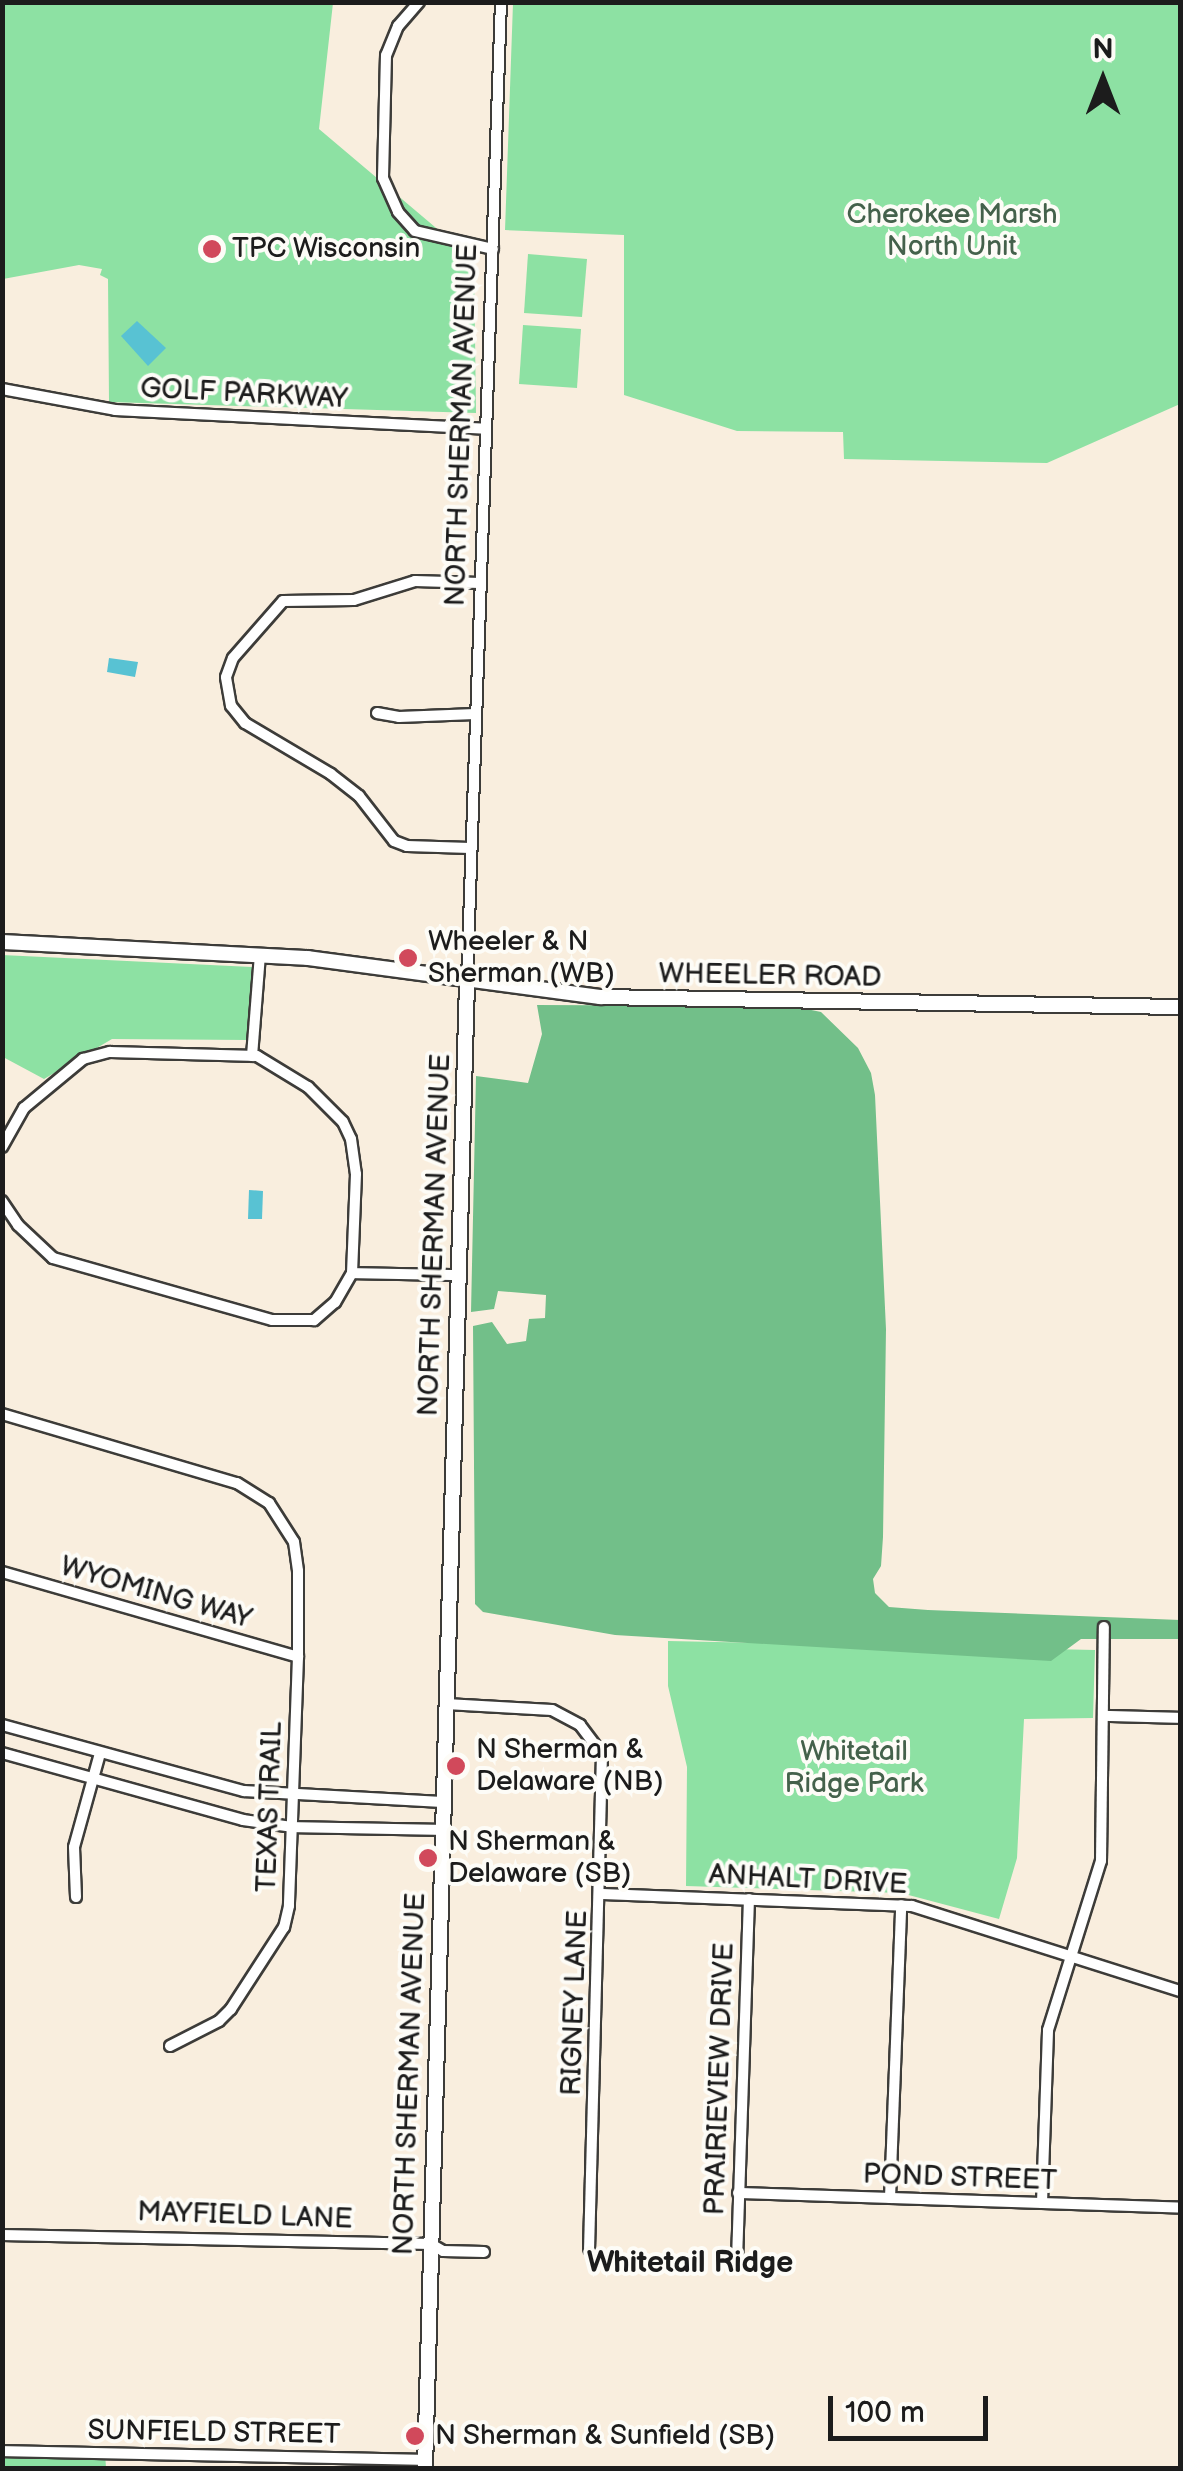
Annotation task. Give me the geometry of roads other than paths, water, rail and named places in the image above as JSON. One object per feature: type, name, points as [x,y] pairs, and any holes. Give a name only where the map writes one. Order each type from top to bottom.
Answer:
[{"type":"street","points":[[419,2],[398,26],[386,55],[383,178],[398,212],[415,231],[494,248]]},
{"type":"street","name":"NORTH SHERMAN AVENUE","points":[[425,2464],[470,848],[501,2]]},
{"type":"street","name":"GOLF PARKWAY","points":[[2,389],[115,410],[486,429]]},
{"type":"street","points":[[470,848],[407,846],[394,841],[359,796],[316,764],[245,723],[228,698],[228,667],[276,606],[288,599],[354,600],[405,582],[480,583]]},
{"type":"street","points":[[377,713],[398,717],[475,714]]},
{"type":"street","name":"WHEELER ROAD","points":[[2,942],[260,956],[600,997],[1180,1008]]},
{"type":"street","points":[[252,1056],[260,956]]},
{"type":"street","points":[[2,1147],[24,1108],[82,1059],[110,1052],[252,1056],[308,1086],[342,1122],[351,1140],[356,1174],[352,1273],[336,1302],[314,1320],[272,1320],[53,1258],[18,1225],[2,1200]]},
{"type":"street","points":[[352,1273],[459,1275]]},
{"type":"street","name":"TEXAS TRAIL","points":[[2,1414],[238,1482],[260,1495],[294,1542],[298,1657],[289,1906],[274,1949],[219,2021],[170,2046]]},
{"type":"street","name":"WYOMING WAY","points":[[2,1572],[298,1657]]},
{"type":"street","points":[[1042,2203],[1048,2030],[1102,1861],[1104,1627]]},
{"type":"street","name":"RIGNEY LANE","points":[[446,1704],[552,1710],[591,1737],[602,1754],[589,2249]]},
{"type":"street","points":[[1106,1716],[1180,1718]]},
{"type":"street","points":[[2,1726],[244,1791],[442,1802]]},
{"type":"street","points":[[2,1753],[243,1820],[292,1828],[442,1830]]},
{"type":"street","points":[[76,1897],[74,1846],[100,1753]]},
{"type":"street","name":"ANHALT DRIVE","points":[[601,1894],[902,1905],[938,1911],[1180,1990]]},
{"type":"street","name":"PRAIRIEVIEW DRIVE","points":[[737,2260],[749,1899]]},
{"type":"street","points":[[890,2198],[902,1905]]},
{"type":"street","name":"POND STREET","points":[[738,2193],[1180,2208]]},
{"type":"street","name":"MAYFIELD LANE","points":[[2,2235],[431,2244],[443,2251],[484,2252]]},
{"type":"street","name":"SUNFIELD STREET","points":[[2,2452],[425,2464]]},
{"type":"water","points":[[137,321],[166,348],[148,366],[121,336]]},
{"type":"water","points":[[109,658],[138,662],[135,677],[107,672]]},
{"type":"water","points":[[249,1190],[263,1191],[262,1219],[248,1219]]},
{"type":"place","name":"TPC Wisconsin","points":[[212,249]]},
{"type":"place","name":"Wheeler & N Sherman (WB)","points":[[408,958]]},
{"type":"place","name":"N Sherman & Delaware (NB)","points":[[456,1766]]},
{"type":"place","name":"N Sherman & Delaware (SB)","points":[[428,1858]]},
{"type":"place","name":"N Sherman & Sunfield (SB)","points":[[415,2436]]},
{"type":"district","name":"Whitetail Ridge","points":[[690,2263]]},
{"type":"park label","name":"Cherokee Marsh North Unit","points":[[952,231]]},
{"type":"park label","name":"Whitetail Ridge Park","points":[[854,1768]]}]
